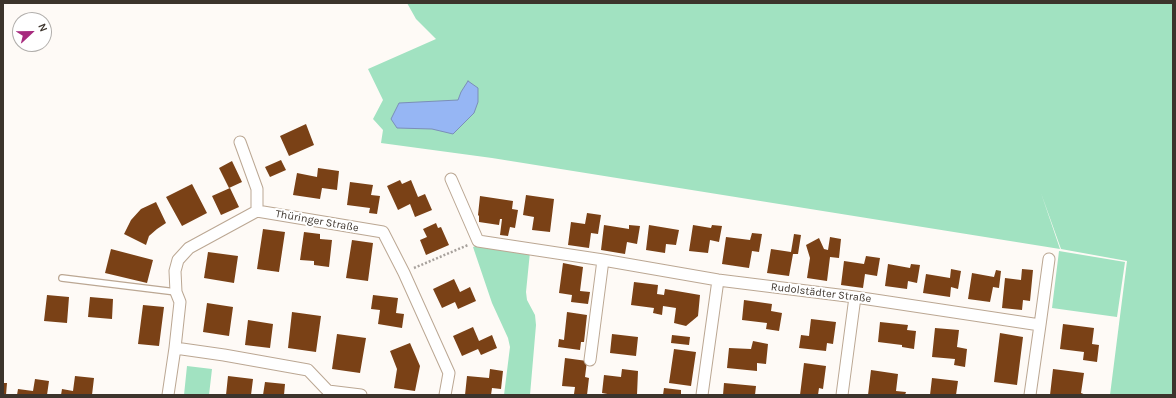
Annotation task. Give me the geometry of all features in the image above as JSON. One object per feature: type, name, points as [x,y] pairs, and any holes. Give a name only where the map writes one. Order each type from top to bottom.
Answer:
[{"type":"street","points":[[168,395],[180,302],[176,292],[175,271],[178,260],[189,248],[257,211],[257,189],[240,142]]},
{"type":"street","points":[[451,179],[478,241]]},
{"type":"street","name":"Thüringer Straße","points":[[257,211],[383,232],[404,273],[449,373],[445,395]]},
{"type":"street","name":"Rudolstädter Straße","points":[[478,241],[603,260],[718,280],[855,297],[1040,325]]},
{"type":"street","points":[[1030,395],[1049,259]]},
{"type":"street","points":[[590,360],[603,260]]},
{"type":"street","points":[[702,395],[718,280]]},
{"type":"street","points":[[842,395],[855,297]]},
{"type":"street","points":[[175,348],[308,370],[328,391],[361,395]]},
{"type":"lane","points":[[62,278],[176,292]]},
{"type":"path","points":[[404,273],[478,241]]},
{"type":"green space","points":[[407,3],[1173,3],[1173,395],[1110,395],[1127,261],[1061,249],[1041,193],[1060,249],[492,158],[381,143],[383,130],[373,119],[383,100],[368,69],[436,39],[416,19]]},
{"type":"green space","points":[[478,245],[530,252],[526,292],[527,300],[535,315],[536,325],[530,395],[504,395],[510,347],[508,338],[492,303],[473,247]]},
{"type":"green space","points":[[1059,251],[1125,262],[1117,317],[1052,308]]},
{"type":"green space","points":[[187,366],[212,369],[209,395],[184,395]]},
{"type":"water","points":[[468,81],[478,88],[478,102],[474,113],[453,134],[432,129],[397,128],[391,119],[399,103],[458,100]]},
{"type":"building","points":[[306,124],[314,145],[289,156],[280,136]]},
{"type":"building","points":[[281,160],[286,170],[270,177],[265,167]]},
{"type":"building","points":[[232,161],[242,182],[229,188],[219,168]]},
{"type":"building","points":[[318,168],[339,171],[337,190],[322,188],[320,199],[293,195],[297,173],[317,177]]},
{"type":"building","points":[[400,180],[402,184],[411,180],[418,197],[425,194],[432,210],[415,217],[410,204],[398,210],[387,186]]},
{"type":"building","points":[[350,182],[373,185],[371,195],[380,196],[377,214],[369,213],[370,208],[347,205]]},
{"type":"building","points":[[192,184],[207,213],[182,226],[166,197]]},
{"type":"building","points":[[230,188],[239,207],[221,215],[212,196]]},
{"type":"building","points":[[526,195],[554,199],[550,232],[532,230],[534,217],[523,215]]},
{"type":"building","points":[[480,196],[513,201],[512,209],[518,210],[515,228],[510,227],[508,236],[500,235],[502,219],[500,219],[499,225],[479,222],[478,215]]},
{"type":"building","points":[[156,202],[166,223],[149,236],[146,245],[124,234],[131,220],[141,209]]},
{"type":"building","points":[[587,213],[601,215],[598,234],[591,233],[589,248],[568,245],[571,222],[585,224]]},
{"type":"building","points":[[436,223],[438,228],[441,227],[449,245],[426,255],[420,240],[427,237],[423,229]]},
{"type":"building","points":[[604,225],[629,229],[629,225],[640,226],[637,244],[627,242],[625,254],[601,250]]},
{"type":"building","points":[[649,225],[679,230],[676,245],[666,244],[665,253],[646,250]]},
{"type":"building","points":[[693,225],[711,228],[712,225],[722,226],[719,242],[710,240],[708,253],[689,251]]},
{"type":"building","points":[[263,229],[285,232],[279,272],[257,269]]},
{"type":"building","points":[[304,232],[320,234],[320,239],[332,240],[329,267],[314,265],[314,261],[300,260]]},
{"type":"building","points":[[752,233],[762,234],[759,252],[752,251],[749,268],[722,264],[726,237],[750,240]]},
{"type":"building","points":[[794,234],[801,235],[798,254],[793,254],[789,276],[767,273],[771,249],[791,252]]},
{"type":"building","points":[[830,237],[841,239],[839,258],[830,257],[827,281],[807,278],[810,258],[806,245],[819,238],[824,249],[828,250]]},
{"type":"building","points":[[352,240],[373,243],[368,281],[346,278]]},
{"type":"building","points":[[111,249],[153,260],[147,283],[105,273]]},
{"type":"building","points":[[208,252],[238,256],[234,283],[204,278]]},
{"type":"building","points":[[866,256],[880,258],[877,276],[865,274],[863,288],[841,285],[844,261],[864,264]]},
{"type":"building","points":[[563,263],[583,267],[580,291],[590,292],[588,304],[571,302],[572,295],[559,293]]},
{"type":"building","points":[[888,264],[910,268],[911,264],[920,265],[917,283],[908,281],[907,289],[885,286]]},
{"type":"building","points":[[951,269],[961,271],[958,289],[951,287],[950,297],[923,293],[926,274],[950,278]]},
{"type":"building","points":[[1022,269],[1033,270],[1030,301],[1023,300],[1022,310],[1002,308],[1005,278],[1021,280]]},
{"type":"building","points":[[996,270],[1001,271],[999,288],[993,287],[990,302],[968,299],[972,273],[994,277]]},
{"type":"building","points":[[454,279],[460,292],[470,287],[476,301],[458,309],[455,302],[442,308],[433,289]]},
{"type":"building","points":[[634,282],[658,285],[657,294],[664,295],[665,289],[700,295],[698,316],[686,326],[674,323],[676,308],[663,306],[662,315],[653,313],[654,308],[631,305]]},
{"type":"building","points":[[47,295],[69,297],[67,323],[44,321]]},
{"type":"building","points":[[373,295],[398,298],[396,313],[404,314],[402,328],[378,324],[380,310],[371,309]]},
{"type":"building","points":[[90,297],[113,299],[112,319],[88,317]]},
{"type":"building","points":[[744,300],[772,304],[771,311],[782,313],[779,331],[766,329],[767,323],[742,320]]},
{"type":"building","points":[[207,303],[233,307],[229,336],[203,332]]},
{"type":"building","points":[[143,305],[164,307],[159,346],[138,344]]},
{"type":"building","points":[[292,312],[321,316],[316,352],[288,348]]},
{"type":"building","points":[[567,312],[587,315],[584,342],[581,342],[580,350],[558,347],[559,339],[564,340]]},
{"type":"building","points":[[811,319],[836,322],[833,344],[827,343],[826,351],[799,348],[801,335],[809,336]]},
{"type":"building","points":[[248,320],[273,324],[270,348],[245,345]]},
{"type":"building","points":[[880,322],[908,325],[907,330],[916,331],[914,349],[902,347],[902,345],[878,342]]},
{"type":"building","points":[[1063,324],[1094,328],[1092,344],[1099,345],[1097,362],[1083,360],[1084,352],[1060,349]]},
{"type":"building","points":[[473,327],[479,341],[492,335],[497,348],[481,355],[478,349],[462,356],[453,336]]},
{"type":"building","points":[[935,328],[959,330],[957,347],[967,349],[965,367],[954,365],[955,359],[932,357]]},
{"type":"building","points":[[1000,333],[1023,337],[1017,385],[994,382]]},
{"type":"building","points":[[337,334],[366,338],[360,373],[332,369]]},
{"type":"building","points":[[612,334],[638,337],[636,356],[610,353]]},
{"type":"building","points":[[672,335],[690,337],[689,345],[671,343]]},
{"type":"building","points":[[753,341],[768,344],[766,364],[757,363],[757,371],[727,368],[729,348],[751,349]]},
{"type":"building","points":[[410,343],[420,366],[415,391],[394,388],[397,369],[390,351]]},
{"type":"building","points":[[674,349],[696,352],[691,386],[669,383]]},
{"type":"building","points":[[565,358],[587,361],[585,377],[589,378],[587,395],[574,394],[575,387],[562,386]]},
{"type":"building","points":[[804,363],[826,366],[823,389],[819,388],[818,395],[800,395]]},
{"type":"building","points":[[490,369],[503,371],[501,389],[492,388],[491,395],[465,395],[467,376],[489,378]]},
{"type":"building","points":[[622,369],[638,371],[637,395],[613,395],[602,393],[604,375],[621,377]]},
{"type":"building","points":[[1053,369],[1084,373],[1081,393],[1086,395],[1050,395]]},
{"type":"building","points":[[871,370],[898,374],[896,391],[906,392],[905,395],[868,395]]},
{"type":"building","points":[[75,376],[94,378],[92,395],[61,395],[62,389],[73,391]]},
{"type":"building","points":[[228,376],[253,379],[251,395],[226,395]]},
{"type":"building","points":[[932,378],[958,381],[956,395],[930,395]]},
{"type":"building","points":[[35,379],[49,381],[47,395],[17,395],[18,389],[33,391]]},
{"type":"building","points":[[265,382],[285,384],[284,395],[263,395]]},
{"type":"building","points":[[3,383],[7,383],[6,395],[3,395]]},
{"type":"building","points":[[724,383],[756,386],[755,395],[723,395]]},
{"type":"building","points":[[664,388],[681,390],[681,395],[663,395]]}]
